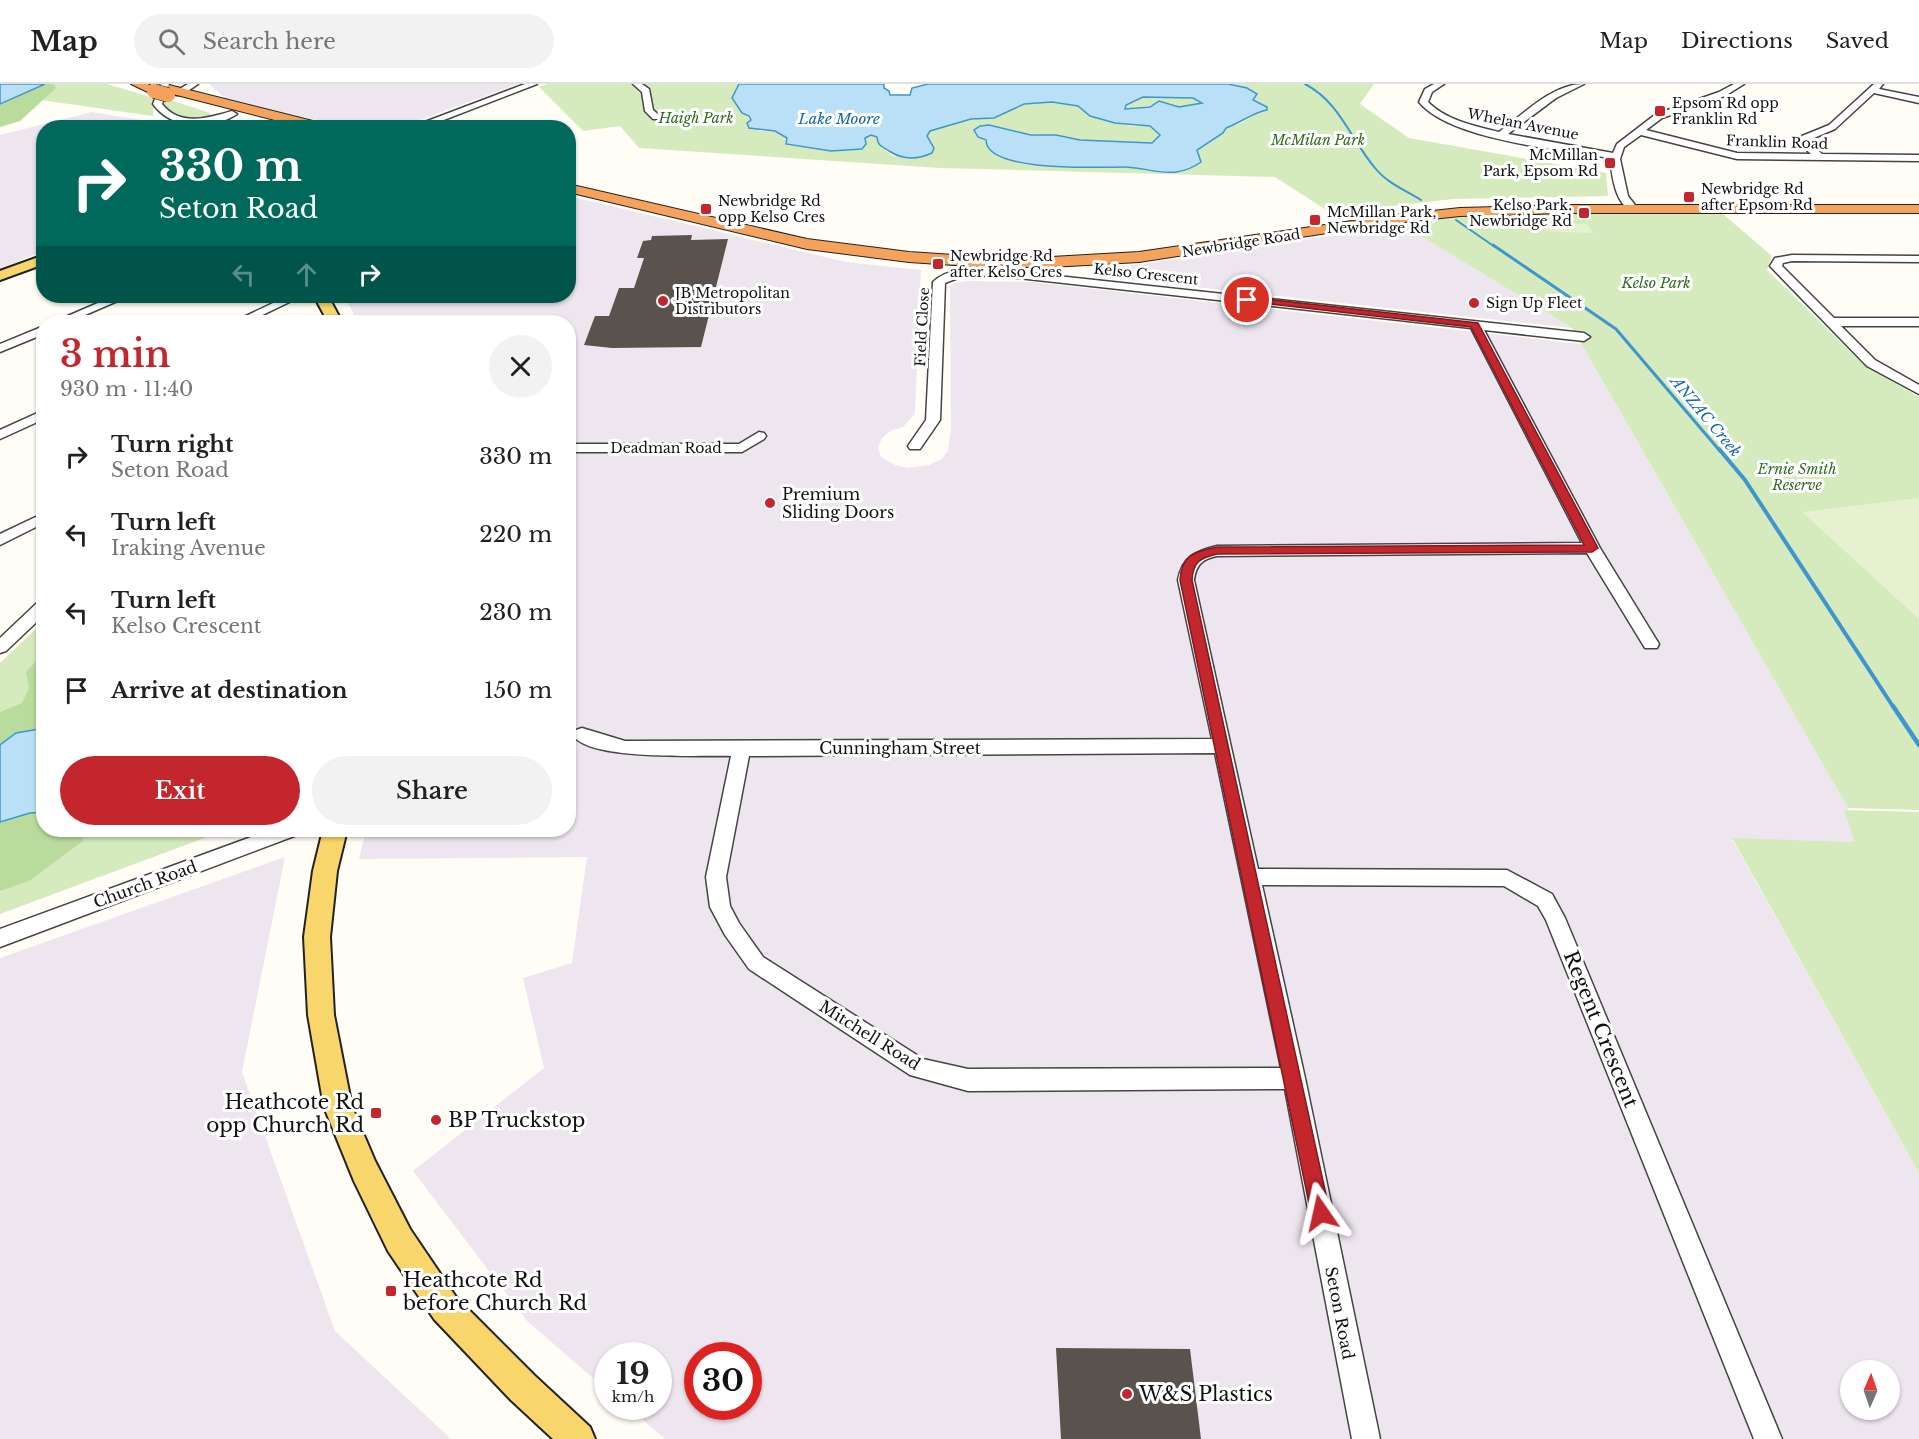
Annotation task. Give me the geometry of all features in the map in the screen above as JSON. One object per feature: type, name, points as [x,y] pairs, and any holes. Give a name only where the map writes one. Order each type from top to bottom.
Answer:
[{"type":"highway","points":[[137,84],[162,89],[268,120]]},
{"type":"highway","points":[[162,89],[232,114],[260,120]]},
{"type":"highway","name":"Newbridge Road","points":[[576,183],[769,228],[843,241],[941,252],[1051,258]]},
{"type":"highway","name":"Newbridge Road","points":[[576,190],[736,229],[837,249],[944,260],[1174,253],[1420,212],[1455,209],[1919,202]]},
{"type":"highway","name":"Newbridge Road","points":[[1630,205],[1919,209]]},
{"type":"main road","points":[[0,276],[36,262]]},
{"type":"main road","points":[[334,837],[326,872],[317,937],[321,1015],[338,1107],[355,1150],[399,1240],[445,1308],[523,1388],[578,1439]]},
{"type":"street","points":[[177,120],[157,104],[162,89],[194,84]]},
{"type":"street","points":[[434,120],[533,84]]},
{"type":"street","points":[[637,84],[646,91],[649,111],[656,117]]},
{"type":"street","name":"Whelan Avenue","points":[[1440,84],[1428,91],[1424,98],[1425,106],[1457,125],[1615,156]]},
{"type":"street","points":[[1502,135],[1553,96],[1580,84]]},
{"type":"street","points":[[1630,205],[1615,156],[1620,146],[1663,114],[1722,94],[1740,84]]},
{"type":"street","points":[[1820,158],[1804,143],[1805,138],[1832,127],[1875,87],[1919,100]]},
{"type":"street","points":[[202,120],[232,114]]},
{"type":"street","name":"Franklin Road","points":[[1638,131],[1737,156],[1919,158]]},
{"type":"street","points":[[1051,258],[1051,278]]},
{"type":"street","points":[[1919,259],[1792,258],[1779,260],[1776,266],[1870,363],[1919,390]]},
{"type":"street","name":"Field Close","points":[[915,446],[933,420],[939,282],[946,277],[960,274],[992,272],[1051,278]]},
{"type":"street","name":"Kelso Crescent","points":[[1051,278],[1584,337]]},
{"type":"street","points":[[77,315],[106,303]]},
{"type":"street","points":[[254,315],[281,303]]},
{"type":"street","points":[[1829,322],[1919,322]]},
{"type":"street","points":[[1475,324],[1592,548],[1651,644]]},
{"type":"street","points":[[0,348],[36,332]]},
{"type":"street","points":[[0,435],[36,418]]},
{"type":"street","name":"Deadman Road","points":[[576,448],[742,448],[759,436]]},
{"type":"street","points":[[0,540],[36,521]]},
{"type":"street","name":"Seton Road","points":[[1366,1439],[1294,1078],[1186,580],[1187,566],[1197,555],[1217,551],[1592,548]]},
{"type":"street","points":[[0,647],[36,613]]},
{"type":"street","name":"Cunningham Street","points":[[582,735],[613,747],[741,749],[1221,746]]},
{"type":"street","name":"Mitchell Road","points":[[741,749],[716,877],[720,907],[732,929],[756,963],[918,1068],[968,1080],[1294,1078]]},
{"type":"street","name":"Church Road","points":[[0,938],[271,837]]},
{"type":"street","name":"Regent Crescent","points":[[1250,877],[1507,878],[1545,900],[1555,918],[1768,1439]]},
{"type":"shaded area","points":[[209,84],[518,84],[419,120],[318,120],[225,98]]},
{"type":"shaded area","points":[[92,112],[141,120],[60,120]]},
{"type":"shaded area","points":[[36,126],[36,254],[0,269],[0,135]]},
{"type":"shaded area","points":[[576,198],[846,262],[921,270],[915,414],[903,427],[890,431],[882,438],[878,448],[881,457],[895,465],[908,468],[929,465],[942,459],[948,451],[951,429],[950,287],[954,283],[966,281],[1032,282],[1581,344],[1848,808],[1856,842],[1732,839],[1919,1173],[1919,1439],[665,1439],[643,1420],[672,1420],[672,1342],[594,1342],[594,1379],[527,1321],[413,1171],[544,1068],[523,978],[572,963],[587,857],[359,859],[364,837],[576,837],[576,315],[354,315],[348,303],[576,303]]},
{"type":"shaded area","points":[[1403,225],[1572,328],[1131,280],[1125,277],[1121,267]]},
{"type":"shaded area","points":[[285,857],[242,1072],[335,1331],[451,1439],[0,1439],[0,958]]},
{"type":"green space","points":[[45,84],[54,84],[56,88],[20,121],[0,127],[0,104]]},
{"type":"green space","points":[[51,84],[107,84],[154,98],[153,116],[27,98]]},
{"type":"green space","points":[[548,84],[739,84],[732,98],[738,107],[760,131],[775,131],[787,138],[787,144],[831,151],[871,135],[877,137],[880,147],[894,156],[934,147],[927,135],[930,131],[971,119],[994,118],[1024,104],[1052,102],[1078,106],[1090,116],[1132,126],[1150,126],[1160,135],[1152,143],[1080,140],[1056,135],[1018,133],[978,137],[1024,164],[1091,168],[1125,167],[1176,172],[1193,167],[1197,150],[1223,133],[1226,128],[1241,123],[1267,107],[1253,100],[1256,94],[1247,88],[1228,84],[1374,84],[1360,104],[1409,138],[1606,173],[1608,196],[1453,199],[1331,213],[1275,177],[940,168],[639,148],[620,126],[583,131],[576,124],[576,120],[572,120],[539,87]]},
{"type":"green space","points":[[1143,97],[1193,98],[1202,103],[1179,107],[1169,103],[1125,109],[1126,105]]},
{"type":"green space","points":[[167,99],[210,113],[210,116],[189,119],[176,116],[166,107],[163,100]]},
{"type":"green space","name":"Ernie Smith Reserve","points":[[1723,214],[1772,256],[1767,270],[1863,364],[1919,397],[1919,810],[1848,808],[1572,328],[1403,225],[1485,215]]},
{"type":"green space","points":[[1537,219],[1563,224],[1587,224],[1593,233],[1549,231],[1525,223]]},
{"type":"green space","points":[[1919,498],[1919,619],[1802,512]]},
{"type":"green space","points":[[36,629],[36,837],[207,837],[0,914],[0,663]]},
{"type":"green space","points":[[36,661],[36,730],[0,745],[0,712],[22,703],[29,688],[26,672]]},
{"type":"green space","points":[[1844,810],[1919,812],[1919,1173],[1732,838],[1855,842]]},
{"type":"green space","points":[[36,813],[36,837],[82,837],[83,841],[29,881],[0,891],[0,822]]},
{"type":"water","points":[[0,84],[45,84],[0,104]]},
{"type":"water","name":"Lake Moore","points":[[739,84],[884,84],[884,88],[889,91],[890,95],[910,95],[912,88],[928,84],[1228,84],[1247,88],[1257,94],[1253,100],[1267,107],[1267,110],[1226,128],[1223,133],[1197,150],[1201,162],[1198,164],[1183,171],[1169,172],[1130,167],[1070,167],[1024,163],[1004,158],[991,151],[986,140],[978,137],[974,130],[980,126],[989,125],[1031,135],[1152,143],[1160,135],[1150,126],[1115,123],[1090,116],[1078,106],[1052,102],[1024,104],[994,118],[971,119],[930,131],[927,136],[934,148],[932,153],[910,158],[889,151],[879,145],[877,137],[871,135],[865,138],[866,144],[862,149],[831,151],[786,144],[787,138],[775,131],[749,128],[747,123],[751,120],[749,116],[742,113],[732,98]],"holes":[[[1143,97],[1193,98],[1202,103],[1179,107],[1159,101],[1150,107],[1125,109],[1126,105]]]},
{"type":"water","points":[[36,730],[36,813],[0,822],[0,745],[16,733]]},
{"type":"building","name":"JB Metropolitan Distributors","points":[[692,235],[691,240],[728,239],[701,347],[612,348],[584,345],[595,316],[609,316],[619,288],[634,288],[644,258],[637,258],[643,241],[651,240],[652,236]]},
{"type":"building","name":"W&S Plastics","points":[[1056,1348],[1190,1349],[1201,1439],[1061,1439]]},
{"type":"waterway","name":"ANZAC Creek","points":[[1305,84],[1317,92],[1336,111],[1380,173],[1421,200]]},
{"type":"waterway","name":"ANZAC Creek","points":[[1456,220],[1495,247]]},
{"type":"waterway","name":"ANZAC Creek","points":[[1493,245],[1616,329],[1720,451]]},
{"type":"waterway","name":"ANZAC Creek","points":[[1719,449],[1745,480],[1894,708]]},
{"type":"waterway","name":"ANZAC Creek","points":[[1893,706],[1919,745]]},
{"type":"place","name":"Epsom Rd opp Franklin Rd","points":[[1660,111]]},
{"type":"place","name":"McMillan Park, Epsom Rd","points":[[1610,163]]},
{"type":"place","name":"Newbridge Rd after Epsom Rd","points":[[1689,197]]},
{"type":"place","name":"Newbridge Rd opp Kelso Cres","points":[[706,209]]},
{"type":"place","name":"Kelso Park, Newbridge Rd","points":[[1584,213]]},
{"type":"place","name":"McMillan Park, Newbridge Rd","points":[[1315,220]]},
{"type":"place","name":"Newbridge Rd after Kelso Cres","points":[[938,264]]},
{"type":"place","name":"JB Metropolitan Distributors","points":[[663,301]]},
{"type":"place","name":"Sign Up Fleet","points":[[1474,303]]},
{"type":"place","name":"Premium Sliding Doors","points":[[770,503]]},
{"type":"place","name":"Heathcote Rd opp Church Rd","points":[[376,1113]]},
{"type":"place","name":"BP Truckstop","points":[[436,1120]]},
{"type":"place","name":"Heathcote Rd before Church Rd","points":[[391,1291]]},
{"type":"place","name":"W&S Plastics","points":[[1127,1394]]},
{"type":"route","points":[[1247,300],[1475,324],[1592,548],[1217,551],[1197,555],[1187,566],[1186,580],[1321,1213]]},
{"type":"park label","name":"Haigh Park","points":[[696,118]]},
{"type":"park label","name":"McMilan Park","points":[[1318,140]]},
{"type":"park label","name":"Kelso Park","points":[[1656,283]]}]
